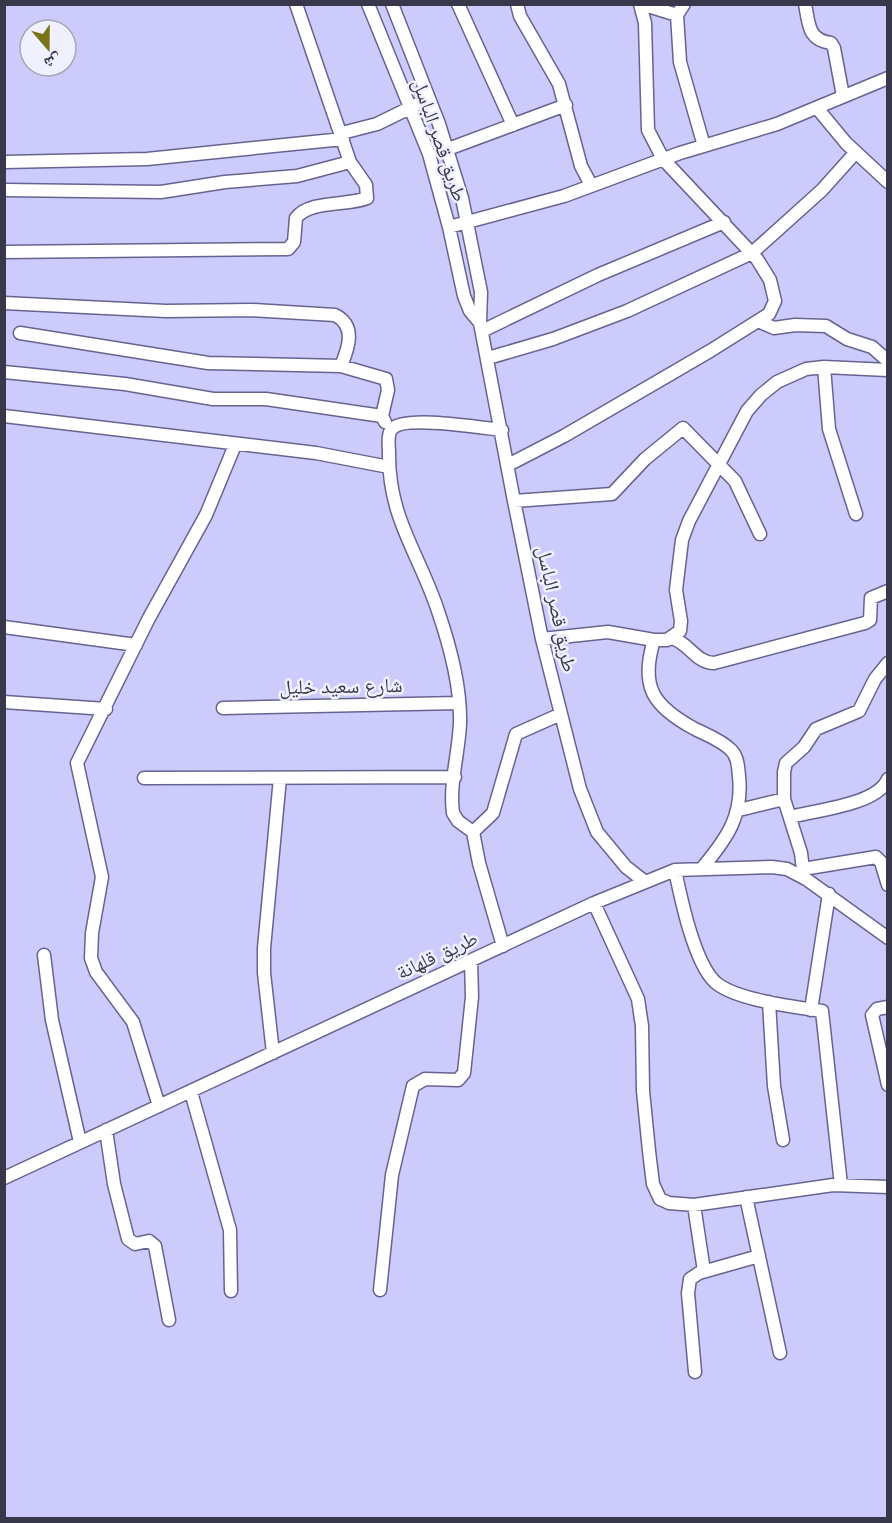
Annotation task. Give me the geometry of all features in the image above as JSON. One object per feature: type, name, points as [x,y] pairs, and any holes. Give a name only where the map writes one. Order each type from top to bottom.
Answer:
[{"type":"street","points":[[4,252],[288,249],[294,242],[296,218],[301,212],[328,204],[367,198],[366,185],[350,162],[296,4]]},
{"type":"street","name":"طريق قصر الباسل","points":[[368,4],[429,154],[449,226],[464,296],[470,311],[481,327]]},
{"type":"street","name":"طريق قصر الباسل","points":[[392,4],[448,149],[467,222],[482,300],[481,327],[514,501],[542,639],[579,789],[592,821],[610,850],[644,881]]},
{"type":"street","points":[[458,4],[513,125]]},
{"type":"street","points":[[517,4],[520,16],[559,84],[581,166],[591,185]]},
{"type":"street","points":[[805,4],[814,36],[822,43],[831,43],[834,48],[843,96]]},
{"type":"street","points":[[508,465],[564,436],[769,314],[775,295],[770,280],[752,254],[663,159],[646,123],[645,24],[640,6],[680,10],[680,62],[704,146]]},
{"type":"street","points":[[449,226],[564,196],[663,159],[817,108],[888,78]]},
{"type":"street","points":[[4,162],[147,159],[342,136],[377,124],[428,99]]},
{"type":"street","points":[[448,149],[566,105]]},
{"type":"street","points":[[817,108],[856,152],[888,182]]},
{"type":"street","points":[[488,358],[553,339],[616,315],[752,254],[822,190],[856,152]]},
{"type":"street","points":[[5,190],[161,192],[225,182],[297,176],[350,162]]},
{"type":"street","points":[[481,327],[724,222]]},
{"type":"street","points":[[4,303],[166,311],[252,310],[335,315],[349,332],[349,346],[341,366]]},
{"type":"street","points":[[758,321],[774,328],[804,324],[826,326],[846,339],[872,347],[888,361]]},
{"type":"street","points":[[20,333],[208,363],[341,366],[386,379],[388,390],[382,416],[390,430],[389,467],[393,495],[402,528],[438,611],[459,703],[453,813],[458,821],[473,832],[479,863],[503,946]]},
{"type":"street","points":[[672,638],[680,631],[681,621],[675,590],[682,540],[719,462],[747,411],[760,395],[791,374],[813,367],[888,370]]},
{"type":"street","points":[[824,367],[829,429],[856,514]]},
{"type":"street","points":[[4,372],[125,384],[213,399],[266,399],[382,416]]},
{"type":"street","points":[[4,416],[316,453],[389,467]]},
{"type":"street","points":[[390,430],[397,424],[409,422],[502,430]]},
{"type":"street","points":[[514,501],[612,494],[645,459],[683,428],[719,462],[742,492],[759,534]]},
{"type":"street","points":[[159,1106],[134,1022],[96,972],[91,958],[92,933],[102,877],[77,768],[82,750],[106,709],[136,645],[206,515],[235,445]]},
{"type":"street","points":[[542,639],[608,632],[654,640],[672,638],[689,647],[702,662],[714,663],[865,623],[870,620],[871,598],[888,591]]},
{"type":"street","points":[[4,627],[136,645]]},
{"type":"street","points":[[654,640],[647,664],[652,691],[661,704],[677,719],[711,736],[734,753],[738,766],[739,810],[716,852],[703,867]]},
{"type":"street","points":[[888,663],[876,679],[859,711],[816,729],[804,747],[786,763],[784,772],[784,799],[804,874],[876,857],[880,860],[888,885]]},
{"type":"street","points":[[4,702],[106,709]]},
{"type":"street","name":"شارع سعيد خليل","points":[[223,708],[459,703]]},
{"type":"street","points":[[473,832],[493,813],[516,734],[561,714]]},
{"type":"street","points":[[144,778],[455,777]]},
{"type":"street","points":[[273,1053],[264,973],[264,948],[280,778]]},
{"type":"street","points":[[790,817],[857,801],[880,792],[888,779]]},
{"type":"street","points":[[739,810],[784,799]]},
{"type":"street","name":"طريق قلهانة","points":[[4,1179],[594,903],[675,870],[703,867],[772,867],[804,874],[888,938]]},
{"type":"street","points":[[675,870],[695,942],[714,981],[726,989],[769,1002],[822,1011],[841,1185]]},
{"type":"street","points":[[812,1010],[829,894]]},
{"type":"street","points":[[594,903],[638,999],[642,1026],[643,1091],[653,1184],[665,1203],[694,1205],[841,1185],[888,1186]]},
{"type":"street","points":[[44,955],[52,1020],[80,1143]]},
{"type":"street","points":[[380,1290],[392,1175],[413,1086],[425,1079],[458,1080],[464,1073],[472,997],[471,961]]},
{"type":"street","points":[[769,1002],[774,1086],[783,1140]]},
{"type":"street","points":[[888,1007],[877,1009],[872,1015],[888,1085]]},
{"type":"street","points":[[191,1092],[230,1230],[231,1291]]},
{"type":"street","points":[[106,1130],[114,1184],[128,1239],[135,1244],[149,1241],[156,1246],[169,1320]]},
{"type":"street","points":[[746,1197],[780,1353]]},
{"type":"street","points":[[694,1205],[704,1271]]},
{"type":"street","points":[[695,1372],[688,1284],[693,1276],[704,1271],[759,1256]]}]
